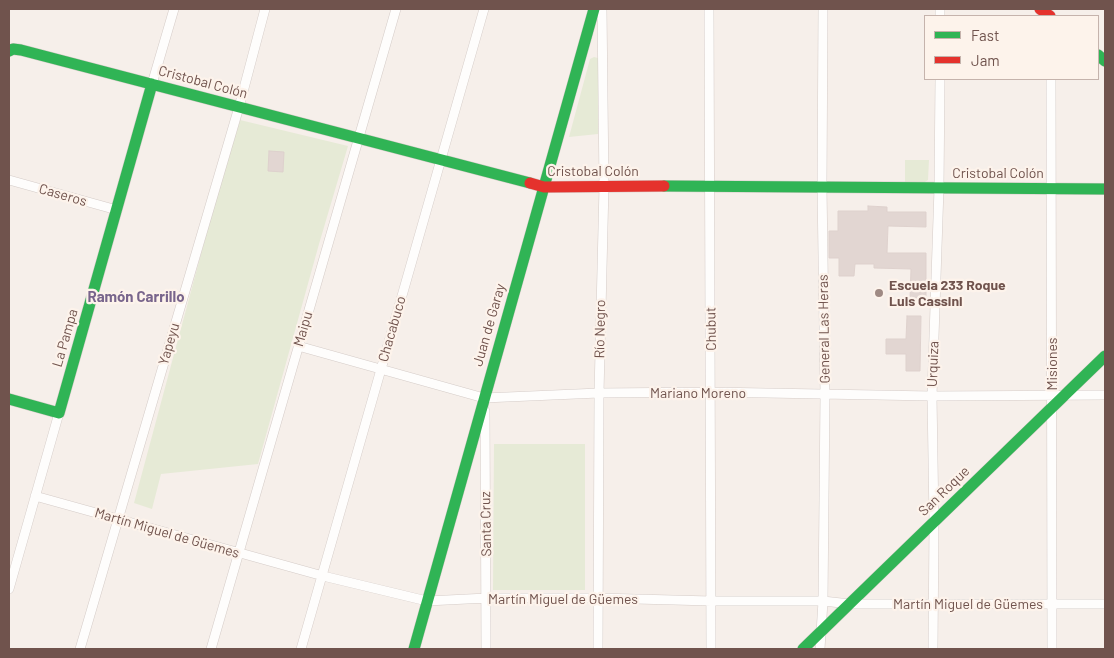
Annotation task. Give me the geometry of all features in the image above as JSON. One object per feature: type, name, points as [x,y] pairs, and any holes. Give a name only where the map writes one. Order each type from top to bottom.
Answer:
[{"type":"street","name":"La Pampa","points":[[9,589],[174,9]]},
{"type":"street","name":"Yapeyu","points":[[80,649],[239,107],[265,9]]},
{"type":"street","name":"Maipu","points":[[211,649],[396,9]]},
{"type":"street","name":"Chacabuco","points":[[302,649],[484,9]]},
{"type":"street","name":"Juan de Garay","points":[[414,649],[594,9]]},
{"type":"street","name":"Río Negro","points":[[598,649],[598,394],[604,186],[602,9]]},
{"type":"street","name":"Chubut","points":[[709,9],[711,649]]},
{"type":"street","name":"General Las Heras","points":[[820,649],[824,601],[825,395],[822,187],[823,9]]},
{"type":"street","name":"Cristobal Colón","points":[[9,51],[13,49],[21,50],[544,187],[710,186],[1105,189]]},
{"type":"street","name":"Urquiza","points":[[933,649],[934,522],[932,396],[939,188],[940,80]]},
{"type":"street","name":"Misiones","points":[[1052,80],[1052,649]]},
{"type":"street","name":"Caseros","points":[[9,180],[117,210]]},
{"type":"street","name":"Mariano Moreno","points":[[298,346],[484,398],[711,392],[932,396],[1052,402]]},
{"type":"street","name":"San Roque","points":[[804,649],[934,522],[1052,402],[1066,394],[1105,356]]},
{"type":"street","points":[[1066,394],[1105,395]]},
{"type":"street","name":"Santa Cruz","points":[[484,398],[486,649]]},
{"type":"street","points":[[9,399],[59,413]]},
{"type":"street","name":"Martín Miguel de Güemes","points":[[35,496],[323,576],[427,601],[487,598],[598,598],[824,601],[850,604],[1105,604]]},
{"type":"green space","points":[[598,58],[598,134],[569,137],[590,59]]},
{"type":"green space","points":[[240,120],[348,146],[258,464],[161,474],[152,509],[134,503],[212,213]]},
{"type":"green space","points":[[905,160],[929,160],[928,180],[925,182],[905,182]]},
{"type":"green space","points":[[494,444],[585,444],[585,590],[493,590]]},
{"type":"building","points":[[269,151],[284,152],[283,172],[268,171]]},
{"type":"building","points":[[868,206],[887,207],[887,212],[926,212],[926,227],[888,226],[887,253],[926,253],[926,298],[910,298],[911,269],[874,268],[874,264],[855,264],[854,276],[839,276],[839,258],[829,258],[829,231],[838,231],[838,211],[868,211]]},
{"type":"building","points":[[907,316],[921,316],[920,371],[906,371],[906,354],[886,354],[886,339],[906,339]]},
{"type":"traffic: fast","points":[[414,649],[594,9]]},
{"type":"traffic: fast","points":[[9,51],[13,49],[21,50],[530,183]]},
{"type":"traffic: fast","points":[[1099,56],[1105,61]]},
{"type":"traffic: fast","points":[[9,399],[59,413],[152,84]]},
{"type":"traffic: fast","points":[[664,186],[1105,189]]},
{"type":"traffic: fast","points":[[803,649],[1105,356]]},
{"type":"traffic: jam","points":[[1040,9],[1049,15]]},
{"type":"traffic: jam","points":[[530,183],[544,187],[664,186]]},
{"type":"place","name":"Escuela 233 Roque Luis Cassini","points":[[879,293]]},
{"type":"district","name":"Ramón Carrillo","points":[[136,297]]}]
